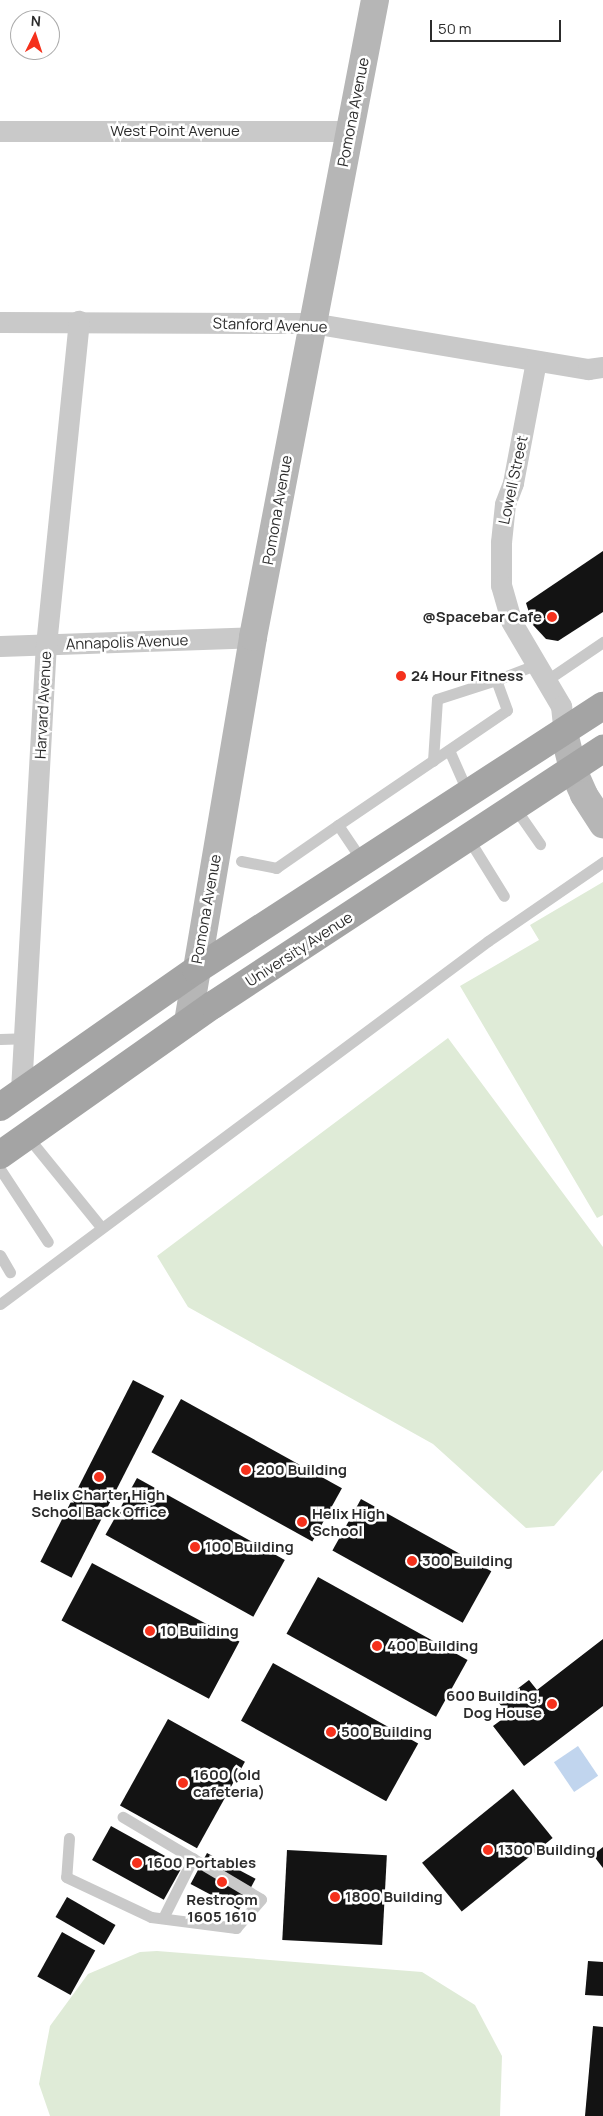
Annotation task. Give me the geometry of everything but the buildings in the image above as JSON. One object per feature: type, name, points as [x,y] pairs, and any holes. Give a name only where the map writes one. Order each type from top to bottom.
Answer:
[{"type":"main road","points":[[10,1098],[196,970],[603,706]]},
{"type":"main road","name":"University Avenue","points":[[0,1155],[188,1022],[603,749]]},
{"type":"street","name":"Pomona Avenue","points":[[188,1022],[253,637],[375,0]]},
{"type":"street","name":"West Point Avenue","points":[[0,131],[350,131]]},
{"type":"street","name":"Harvard Avenue","points":[[10,1098],[24,1038],[46,646],[79,321]]},
{"type":"street","name":"Stanford Avenue","points":[[0,322],[312,323],[536,361]]},
{"type":"street","points":[[536,361],[588,369],[603,367]]},
{"type":"street","name":"Lowell Street","points":[[536,361],[513,483],[505,504],[501,578],[511,621],[561,706],[564,733],[573,770],[584,795],[603,824]]},
{"type":"street","name":"Annapolis Avenue","points":[[0,646],[46,646],[253,637]]},
{"type":"lane","points":[[432,761],[437,699],[496,680],[542,672],[603,642]]},
{"type":"lane","points":[[241,861],[276,868],[507,710],[496,680]]},
{"type":"lane","points":[[449,750],[468,793]]},
{"type":"lane","points":[[515,808],[540,844]]},
{"type":"lane","points":[[338,825],[363,862]]},
{"type":"lane","points":[[468,838],[504,896]]},
{"type":"lane","points":[[0,1304],[101,1227],[488,941],[603,862]]},
{"type":"lane","points":[[0,1040],[24,1038]]},
{"type":"lane","points":[[27,1136],[101,1227]]},
{"type":"lane","points":[[0,1169],[48,1242]]},
{"type":"lane","points":[[0,1255],[10,1272]]},
{"type":"lane","points":[[69,1838],[66,1877],[151,1917],[236,1928],[260,1899],[123,1817]]},
{"type":"lane","points":[[163,1918],[193,1858]]},
{"type":"green space","points":[[603,882],[603,1215],[597,1218],[460,986],[539,940],[530,925]]},
{"type":"green space","points":[[448,1038],[603,1247],[603,1470],[554,1526],[526,1528],[433,1444],[188,1307],[157,1256]]},
{"type":"green space","points":[[157,1951],[422,1972],[475,2005],[502,2056],[500,2116],[50,2116],[39,2084],[50,2026],[88,1974],[140,1952]]},
{"type":"water","points":[[578,1746],[598,1776],[574,1792],[554,1762]]},
{"type":"place","name":"@Spacebar Cafe","points":[[552,617]]},
{"type":"place","name":"24 Hour Fitness","points":[[401,676]]},
{"type":"place","name":"200 Building","points":[[246,1470]]},
{"type":"place","name":"Helix Charter High School Back Office","points":[[99,1477]]},
{"type":"place","name":"Helix High School","points":[[302,1522]]},
{"type":"place","name":"100 Building","points":[[195,1547]]},
{"type":"place","name":"300 Building","points":[[412,1561]]},
{"type":"place","name":"10 Building","points":[[150,1631]]},
{"type":"place","name":"400 Building","points":[[377,1646]]},
{"type":"place","name":"600 Building, Dog House","points":[[552,1704]]},
{"type":"place","name":"500 Building","points":[[331,1732]]},
{"type":"place","name":"1600 (old cafeteria)","points":[[183,1783]]},
{"type":"place","name":"1300 Building","points":[[488,1850]]},
{"type":"place","name":"1600 Portables","points":[[137,1863]]},
{"type":"place","name":"Restroom 1605 1610","points":[[222,1882]]},
{"type":"place","name":"1800 Building","points":[[335,1897]]}]
